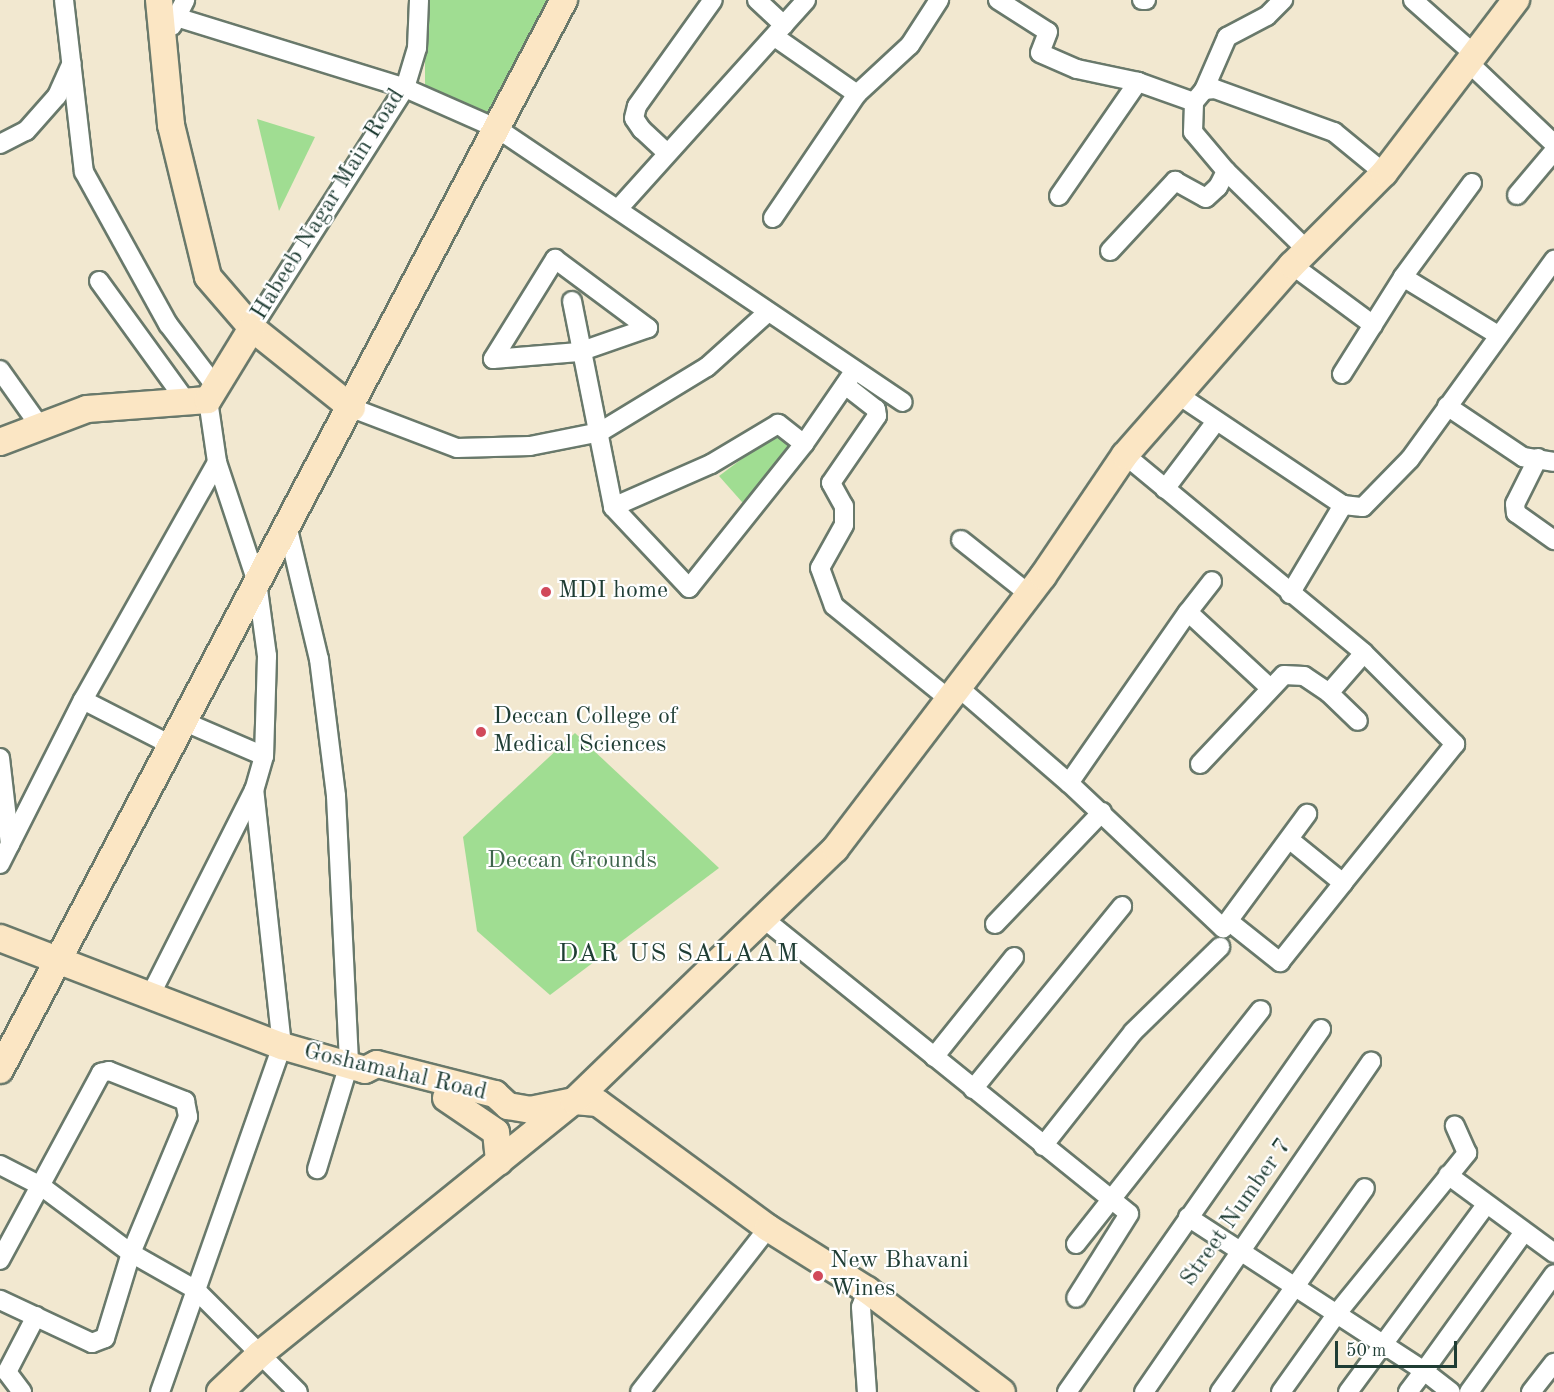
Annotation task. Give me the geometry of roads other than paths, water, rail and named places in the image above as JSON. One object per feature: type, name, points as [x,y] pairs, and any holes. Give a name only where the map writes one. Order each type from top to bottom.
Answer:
[{"type":"street","points":[[64,0],[84,172],[168,324],[203,396],[217,462],[256,582],[267,656],[264,756],[254,790],[150,996]]},
{"type":"street","points":[[185,0],[167,18],[171,125],[208,277],[252,328],[352,408],[457,448],[530,446],[600,432],[707,367],[766,313]]},
{"type":"street","name":"Habeeb Nagar Main Road","points":[[203,396],[252,328],[405,88],[417,48],[419,0]]},
{"type":"street","points":[[0,1070],[62,958],[256,582],[352,408],[564,0]]},
{"type":"street","points":[[666,152],[642,130],[634,118],[637,106],[713,0]]},
{"type":"street","points":[[757,0],[779,31],[857,94]]},
{"type":"street","points":[[618,209],[666,152],[806,0]]},
{"type":"street","points":[[773,218],[857,94],[910,45],[939,0]]},
{"type":"street","points":[[998,0],[1048,32],[1040,53],[1077,69],[1199,96],[1215,89],[1334,132],[1384,173]]},
{"type":"street","points":[[1283,0],[1267,16],[1227,37],[1199,96],[1193,132],[1299,258],[1373,325]]},
{"type":"street","points":[[1413,0],[1554,144]]},
{"type":"street","points":[[220,1392],[260,1354],[574,1101],[835,849],[1029,594],[1125,455],[1299,258],[1384,173],[1516,0]]},
{"type":"street","points":[[167,18],[405,88],[498,129],[618,209],[766,313],[849,379],[876,409],[877,416],[831,483],[844,506],[844,525],[820,568],[834,606],[953,693],[1069,783],[1102,812],[1183,896],[1223,928],[1231,923],[1307,814]]},
{"type":"street","points":[[0,144],[26,131],[57,96],[72,62]]},
{"type":"street","points":[[1059,196],[1138,82]]},
{"type":"street","points":[[1517,195],[1554,151]]},
{"type":"street","points":[[1110,251],[1175,181],[1206,198],[1226,171]]},
{"type":"street","points":[[1342,374],[1403,277],[1472,183]]},
{"type":"street","points":[[555,259],[648,328],[579,352],[493,359],[555,259]]},
{"type":"street","points":[[1177,394],[1215,423],[1342,505],[1363,507],[1378,495],[1447,406],[1554,260]]},
{"type":"street","points":[[1403,277],[1498,335]]},
{"type":"street","points":[[99,281],[203,396]]},
{"type":"street","points":[[572,301],[579,352],[600,432],[613,507],[689,588],[804,444],[849,379]]},
{"type":"street","points":[[0,370],[39,425]]},
{"type":"street","points":[[849,379],[903,402]]},
{"type":"street","points":[[0,442],[39,425],[87,409],[203,396]]},
{"type":"street","points":[[1447,406],[1523,457],[1546,460],[1515,504],[1516,513],[1554,540]]},
{"type":"street","points":[[1165,489],[1215,423]]},
{"type":"street","points":[[613,507],[711,464],[778,424],[804,444]]},
{"type":"street","points":[[1125,455],[1364,653],[1455,744],[1280,962],[1231,923]]},
{"type":"street","points":[[0,864],[83,700],[217,462]]},
{"type":"street","points":[[1290,594],[1342,505]]},
{"type":"street","points":[[287,525],[327,711],[357,1067],[317,1169]]},
{"type":"street","points":[[962,540],[1029,594]]},
{"type":"street","points":[[1069,783],[1212,581]]},
{"type":"street","points":[[1188,612],[1270,688]]},
{"type":"street","points":[[1329,693],[1364,653]]},
{"type":"street","points":[[1200,764],[1270,688],[1293,671],[1329,693],[1358,721]]},
{"type":"street","points":[[83,700],[173,746]]},
{"type":"street","points":[[185,722],[264,756]]},
{"type":"street","points":[[0,758],[10,844]]},
{"type":"street","points":[[160,1392],[282,1046],[254,790]]},
{"type":"street","points":[[995,924],[1102,812]]},
{"type":"street","points":[[1290,840],[1343,883]]},
{"type":"street","points":[[973,1089],[1122,906]]},
{"type":"street","points":[[764,919],[1130,1218],[1076,1298]]},
{"type":"street","name":"Goshamahal Road","points":[[0,938],[62,958],[150,996],[282,1046],[357,1067],[377,1064],[495,1094],[508,1106],[530,1110],[574,1101],[597,1103],[768,1228],[867,1290],[1002,1392]]},
{"type":"street","points":[[1043,1146],[1133,1032],[1220,947]]},
{"type":"street","points":[[934,1057],[1014,957]]},
{"type":"street","points":[[1077,1244],[1261,1010]]},
{"type":"street","points":[[1067,1392],[1321,1029]]},
{"type":"street","name":"Street Number 7","points":[[1144,1392],[1371,1062]]},
{"type":"street","points":[[357,1067],[373,1079],[493,1111],[508,1106]]},
{"type":"street","points":[[0,1260],[101,1073],[109,1071],[185,1101],[188,1117],[131,1253],[100,1342],[0,1300]]},
{"type":"street","points":[[446,1098],[496,1132],[499,1162]]},
{"type":"street","points":[[1281,1392],[1338,1312],[1467,1153],[1455,1126]]},
{"type":"street","points":[[0,1166],[41,1186],[131,1253],[196,1290],[298,1392]]},
{"type":"street","points":[[1448,1175],[1554,1253]]},
{"type":"street","points":[[1220,1392],[1365,1188]]},
{"type":"street","points":[[1348,1392],[1486,1205]]},
{"type":"street","points":[[1188,1216],[1239,1251],[1338,1312],[1451,1392]]},
{"type":"street","points":[[640,1392],[768,1228]]},
{"type":"street","points":[[1408,1392],[1524,1232]]},
{"type":"street","points":[[1468,1392],[1554,1274]]},
{"type":"street","points":[[867,1290],[861,1307],[867,1392]]},
{"type":"street","points":[[22,1392],[4,1371],[36,1316]]},
{"type":"street","points":[[1531,1392],[1554,1363]]},
{"type":"place","name":"MDI home","points":[[546,592]]},
{"type":"place","name":"Deccan College of Medical Sciences","points":[[481,732]]},
{"type":"place","name":"New Bhavani Wines","points":[[818,1276]]},
{"type":"district","name":"DAR US SALAAM","points":[[679,955]]},
{"type":"park label","name":"Deccan Grounds","points":[[572,862]]}]
